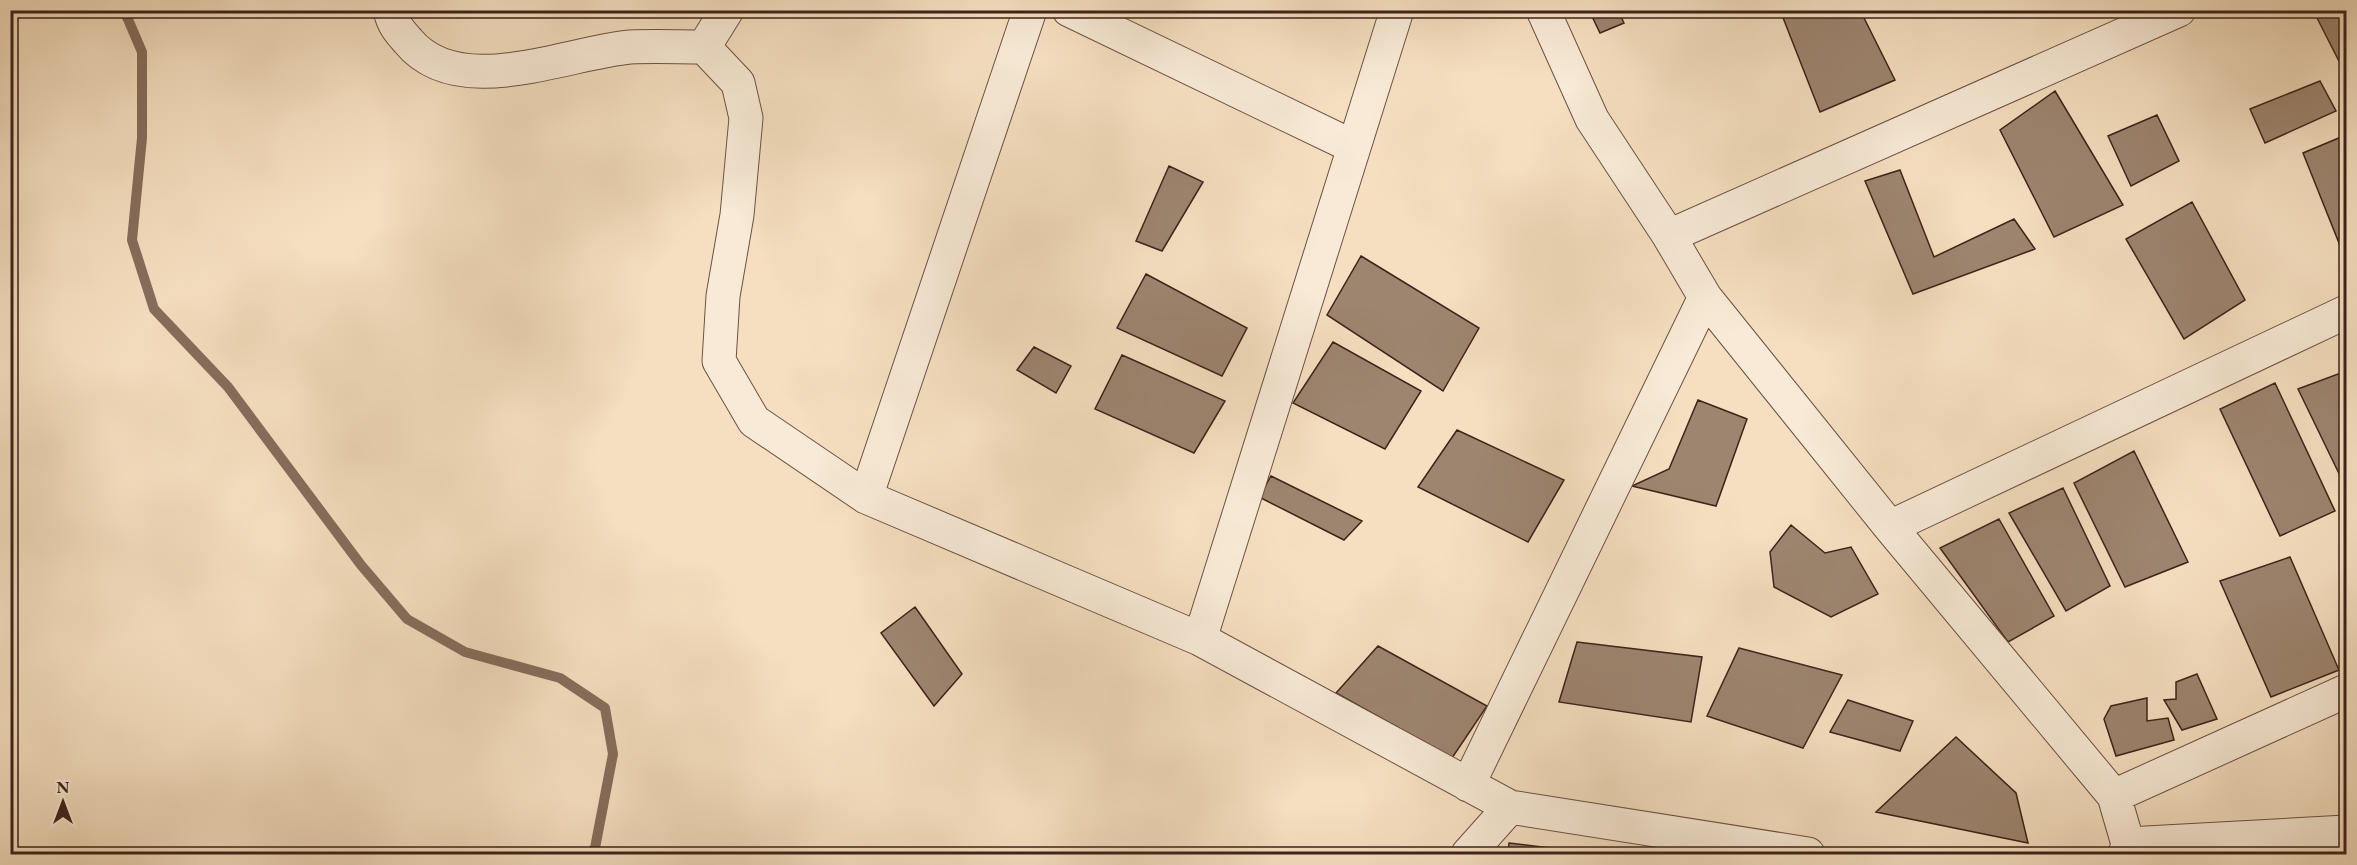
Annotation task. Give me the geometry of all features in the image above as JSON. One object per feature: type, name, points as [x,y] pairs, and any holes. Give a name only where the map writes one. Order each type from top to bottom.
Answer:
[{"type":"street","points":[[390,10],[392,22],[415,50],[453,70],[494,71],[630,47],[704,47],[738,82],[746,118],[736,215],[723,296],[719,361],[753,421],[866,497],[1200,639],[1510,807],[1808,855]]},
{"type":"street","points":[[704,47],[727,10]]},
{"type":"street","points":[[866,497],[1030,10]]},
{"type":"street","points":[[1069,10],[1354,147]]},
{"type":"street","points":[[1200,639],[1397,10]]},
{"type":"street","points":[[1543,10],[1592,119],[1669,236],[1705,297],[1890,527],[2114,796],[2126,849],[2346,832]]},
{"type":"street","points":[[1669,236],[2179,10]]},
{"type":"street","points":[[1467,785],[1705,297]]},
{"type":"street","points":[[1890,527],[2346,312]]},
{"type":"street","points":[[2114,796],[2346,691]]},
{"type":"street","points":[[1468,855],[1510,807]]},
{"type":"building","points":[[1589,10],[1618,10],[1624,23],[1600,33]]},
{"type":"building","points":[[1780,10],[1860,10],[1895,80],[1820,112]]},
{"type":"building","points":[[2313,10],[2346,10],[2346,72],[2344,71]]},
{"type":"building","points":[[2320,81],[2336,111],[2265,143],[2250,109]]},
{"type":"building","points":[[2055,91],[2123,205],[2054,237],[2000,130]]},
{"type":"building","points":[[2157,115],[2179,161],[2131,186],[2108,136]]},
{"type":"building","points":[[2346,135],[2346,246],[2341,248],[2303,153]]},
{"type":"building","points":[[1169,166],[1203,182],[1162,251],[1136,241]]},
{"type":"building","points":[[1900,170],[1934,257],[2014,219],[2035,249],[1913,294],[1865,181]]},
{"type":"building","points":[[2192,202],[2245,300],[2184,339],[2126,239]]},
{"type":"building","points":[[1361,256],[1479,328],[1443,391],[1327,315]]},
{"type":"building","points":[[1146,274],[1247,328],[1222,376],[1117,328]]},
{"type":"building","points":[[1333,342],[1421,391],[1385,449],[1293,403]]},
{"type":"building","points":[[1034,347],[1071,366],[1056,393],[1017,370]]},
{"type":"building","points":[[1122,355],[1225,401],[1194,453],[1095,409]]},
{"type":"building","points":[[2346,371],[2346,488],[2298,389]]},
{"type":"building","points":[[2275,383],[2335,511],[2280,536],[2220,409]]},
{"type":"building","points":[[1698,400],[1747,419],[1716,506],[1632,486],[1669,469]]},
{"type":"building","points":[[1457,430],[1564,480],[1528,542],[1418,487]]},
{"type":"building","points":[[2134,451],[2188,562],[2125,587],[2074,483]]},
{"type":"building","points":[[1271,476],[1362,521],[1344,540],[1259,497]]},
{"type":"building","points":[[2063,488],[2110,586],[2066,611],[2009,513]]},
{"type":"building","points":[[1999,519],[2054,616],[2008,642],[1940,548]]},
{"type":"building","points":[[1791,525],[1825,553],[1851,547],[1878,594],[1831,617],[1774,587],[1770,552]]},
{"type":"building","points":[[2290,557],[2339,670],[2271,697],[2220,581]]},
{"type":"building","points":[[915,607],[962,674],[934,706],[881,633]]},
{"type":"building","points":[[1577,642],[1702,657],[1691,722],[1559,702]]},
{"type":"building","points":[[1378,646],[1487,706],[1452,758],[1336,693]]},
{"type":"building","points":[[1739,648],[1842,675],[1803,748],[1707,716]]},
{"type":"building","points":[[2197,674],[2217,719],[2182,730],[2164,700],[2176,699],[2176,682]]},
{"type":"building","points":[[2147,698],[2147,721],[2168,718],[2174,740],[2116,756],[2104,719],[2111,706]]},
{"type":"building","points":[[1848,700],[1913,721],[1900,751],[1830,732]]},
{"type":"building","points":[[1956,737],[2016,793],[2028,843],[1876,812]]},
{"type":"building","points":[[1509,843],[1599,854],[1508,854]]},
{"type":"waterway","points":[[124,10],[142,52],[142,138],[132,240],[154,309],[228,387],[361,565],[407,619],[465,652],[560,678],[605,708],[613,754],[595,848],[588,854]]}]
